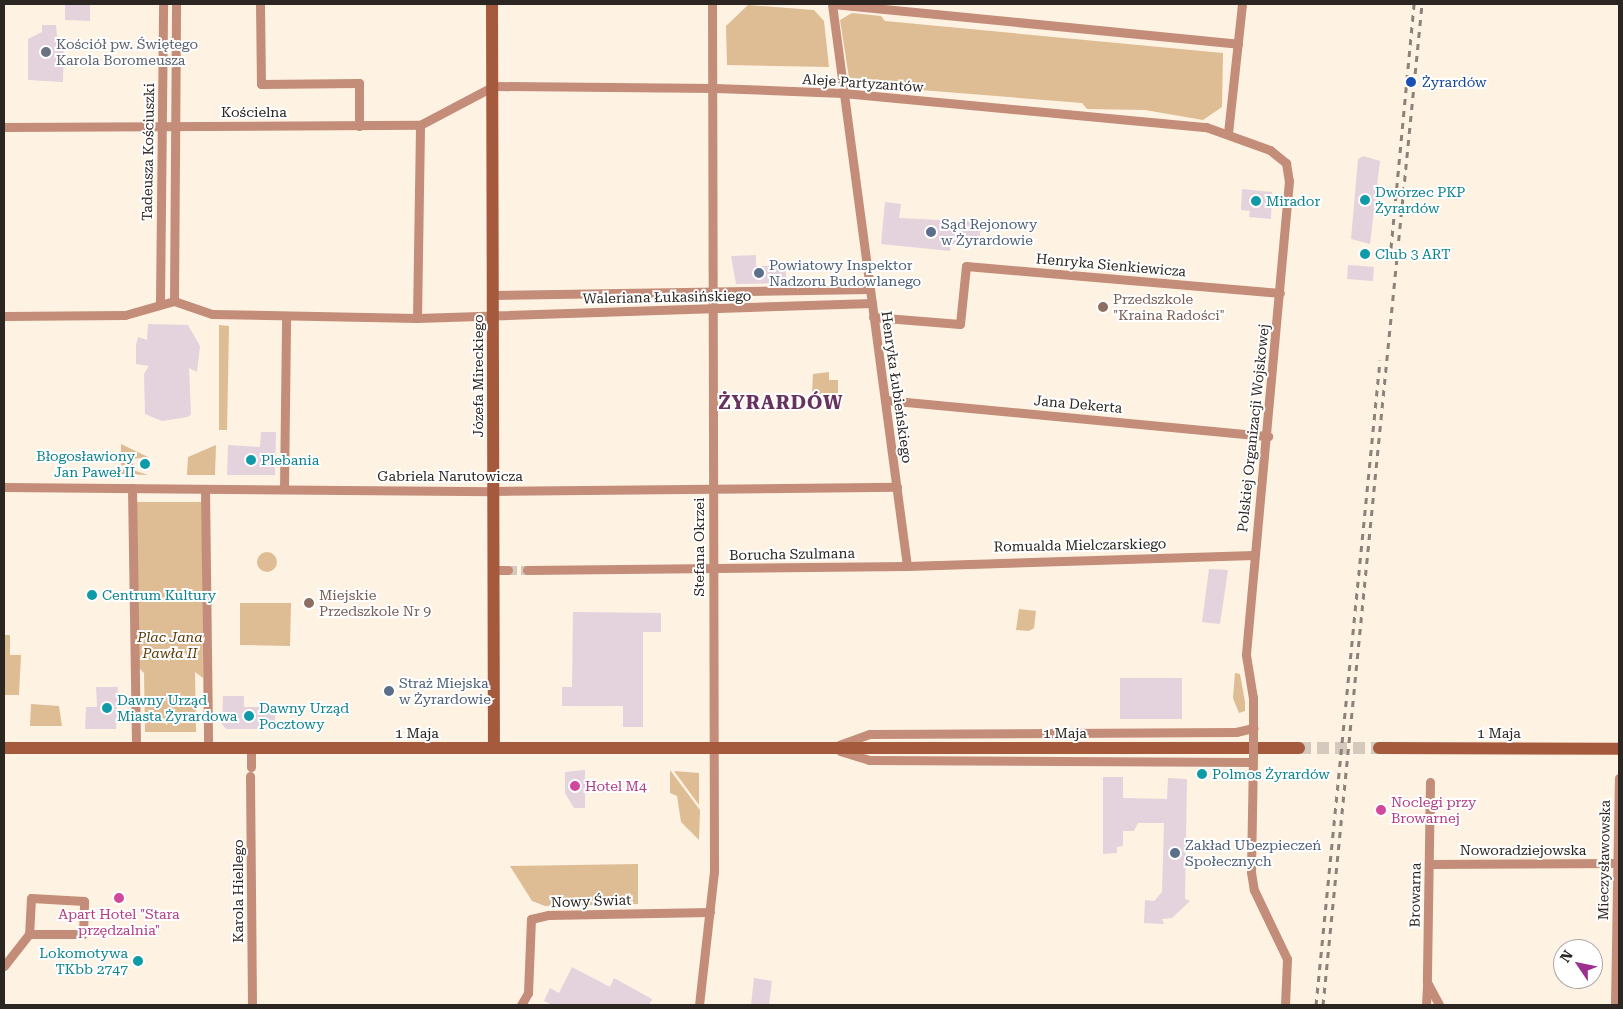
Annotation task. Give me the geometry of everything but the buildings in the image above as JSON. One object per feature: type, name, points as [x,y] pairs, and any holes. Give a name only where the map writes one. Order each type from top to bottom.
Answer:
[{"type":"street","name":"Tadeusza Kościuszki","points":[[160,302],[163,4]]},
{"type":"street","name":"Tadeusza Kościuszki","points":[[174,301],[176,4]]},
{"type":"street","points":[[260,4],[261,84],[359,83],[359,126]]},
{"type":"street","name":"Józefa Mireckiego","points":[[492,4],[494,86],[492,295],[494,748]]},
{"type":"street","name":"Stefana Okrzei","points":[[700,1005],[710,912],[713,748],[715,88],[712,4]]},
{"type":"street","points":[[832,4],[1238,44]]},
{"type":"street","name":"Henryka Łubieńskiego","points":[[832,4],[907,566]]},
{"type":"street","points":[[1228,133],[1242,4]]},
{"type":"street","name":"Kościelna","points":[[4,127],[420,125],[494,86]]},
{"type":"street","name":"Aleje Partyzantów","points":[[494,86],[715,88],[843,94],[1206,127],[1228,133]]},
{"type":"street","points":[[417,318],[420,125]]},
{"type":"street","name":"Polskiej Organizacji Wojskowej","points":[[1228,133],[1270,150],[1288,168],[1268,436],[1254,555],[1246,655],[1254,728],[1251,872],[1254,890],[1288,959],[1285,1005]]},
{"type":"street","name":"Henryka Sienkiewicza","points":[[873,317],[960,324],[966,266],[1280,293]]},
{"type":"street","name":"Waleriana Łukasińskiego","points":[[492,295],[714,293],[870,289]]},
{"type":"street","points":[[4,316],[125,315],[160,302],[174,301]]},
{"type":"street","name":"Waleriana Łukasińskiego","points":[[174,301],[212,314],[417,318],[714,310],[872,303]]},
{"type":"street","points":[[284,489],[286,316]]},
{"type":"street","name":"Jana Dekerta","points":[[885,400],[1268,436]]},
{"type":"street","name":"Gabriela Narutowicza","points":[[4,487],[494,491],[897,487]]},
{"type":"street","points":[[132,488],[136,748]]},
{"type":"street","points":[[206,489],[208,748]]},
{"type":"street","name":"Romualda Mielczarskiego","points":[[907,566],[1254,555]]},
{"type":"street","name":"Borucha Szulmana","points":[[527,570],[907,566]]},
{"type":"street","points":[[494,570],[508,570]]},
{"type":"street","name":"1 Maja","points":[[831,748],[870,734],[1236,732],[1254,728]]},
{"type":"street","name":"1 Maja","points":[[4,748],[1299,748]]},
{"type":"street","name":"1 Maja","points":[[831,748],[869,760],[1253,759]]},
{"type":"street","name":"1 Maja","points":[[1380,748],[1619,749]]},
{"type":"street","name":"Karola Hiellego","points":[[251,749],[252,1005]]},
{"type":"street","name":"Mieczysławowska","points":[[1615,1003],[1619,778]]},
{"type":"street","name":"Browarna","points":[[1430,782],[1427,982],[1438,1005]]},
{"type":"street","name":"Noworadziejowska","points":[[1430,864],[1617,863]]},
{"type":"street","points":[[4,966],[30,934],[31,898],[84,901],[82,935],[30,934]]},
{"type":"street","name":"Nowy Świat","points":[[521,1005],[528,993],[531,919],[548,915],[710,912]]},
{"type":"street","points":[[1426,1005],[1427,982]]},
{"type":"green space","points":[[748,5],[814,10],[824,21],[829,67],[727,65],[726,26]]},
{"type":"green space","points":[[852,13],[881,16],[885,21],[1223,53],[1222,107],[1203,120],[1145,110],[1087,109],[1082,103],[858,85],[849,78],[840,20]]},
{"type":"green space","points":[[219,325],[229,326],[227,430],[219,430]]},
{"type":"green space","points":[[829,372],[829,380],[838,380],[838,394],[812,394],[813,374]]},
{"type":"green space","points":[[121,444],[148,457],[133,459],[133,470],[148,475],[121,474]]},
{"type":"green space","points":[[216,445],[215,475],[187,475],[188,457]]},
{"type":"green space","name":"Plac Jana Pawła II","points":[[135,502],[202,502],[203,678],[195,672],[196,732],[145,732],[144,673],[138,667]]},
{"type":"green space","points":[[267,552],[274,555],[277,562],[274,569],[267,572],[260,569],[257,562],[260,555]]},
{"type":"green space","points":[[240,603],[291,603],[290,646],[240,645]]},
{"type":"green space","points":[[1019,609],[1036,611],[1034,628],[1029,631],[1016,630]]},
{"type":"green space","points":[[4,635],[10,635],[10,655],[21,655],[19,695],[4,695]]},
{"type":"green space","points":[[1235,673],[1240,674],[1245,702],[1245,711],[1239,713],[1233,698]]},
{"type":"green space","points":[[31,704],[59,706],[62,726],[30,726]]},
{"type":"green space","points":[[670,770],[700,810],[699,840],[681,822],[677,796],[670,793]]},
{"type":"green space","points":[[674,771],[699,773],[699,805]]},
{"type":"green space","points":[[638,864],[638,904],[545,906],[532,901],[510,866]]},
{"type":"tunnel","points":[[508,570],[527,570]]},
{"type":"tunnel","points":[[1299,748],[1379,748]]},
{"type":"railway","points":[[1391,248],[1414,4]]},
{"type":"railway","points":[[1323,1005],[1422,4]]},
{"type":"railway","points":[[1316,1005],[1380,360]]},
{"type":"place","name":"Kościół pw. Świętego Karola Boromeusza","points":[[46,52]]},
{"type":"place","name":"Żyrardów","points":[[1411,82]]},
{"type":"place","name":"Dworzec PKP Żyrardów","points":[[1365,200]]},
{"type":"place","name":"Mirador","points":[[1256,201]]},
{"type":"place","name":"Sąd Rejonowy w Żyrardowie","points":[[931,232]]},
{"type":"place","name":"Club 3 ART","points":[[1365,254]]},
{"type":"place","name":"Powiatowy Inspektor Nadzoru Budowlanego","points":[[759,273]]},
{"type":"place","name":"Przedszkole \"Kraina Radości\"","points":[[1103,307]]},
{"type":"place","name":"Plebania","points":[[251,460]]},
{"type":"place","name":"Błogosławiony Jan Paweł II","points":[[145,464]]},
{"type":"place","name":"Centrum Kultury","points":[[92,595]]},
{"type":"place","name":"Miejskie Przedszkole Nr 9","points":[[309,603]]},
{"type":"place","name":"Straż Miejska w Żyrardowie","points":[[389,691]]},
{"type":"place","name":"Dawny Urząd Miasta Żyrardowa","points":[[107,708]]},
{"type":"place","name":"Dawny Urząd Pocztowy","points":[[249,716]]},
{"type":"place","name":"Polmos Żyrardów","points":[[1202,774]]},
{"type":"place","name":"Hotel M4","points":[[575,786]]},
{"type":"place","name":"Noclegi przy Browarnej","points":[[1381,810]]},
{"type":"place","name":"Zakład Ubezpieczeń Społecznych","points":[[1175,853]]},
{"type":"place","name":"Apart Hotel \"Stara przędzalnia\"","points":[[119,898]]},
{"type":"place","name":"Lokomotywa TKbb 2747","points":[[138,961]]},
{"type":"district","name":"ŻYRARDÓW","points":[[781,403]]}]
